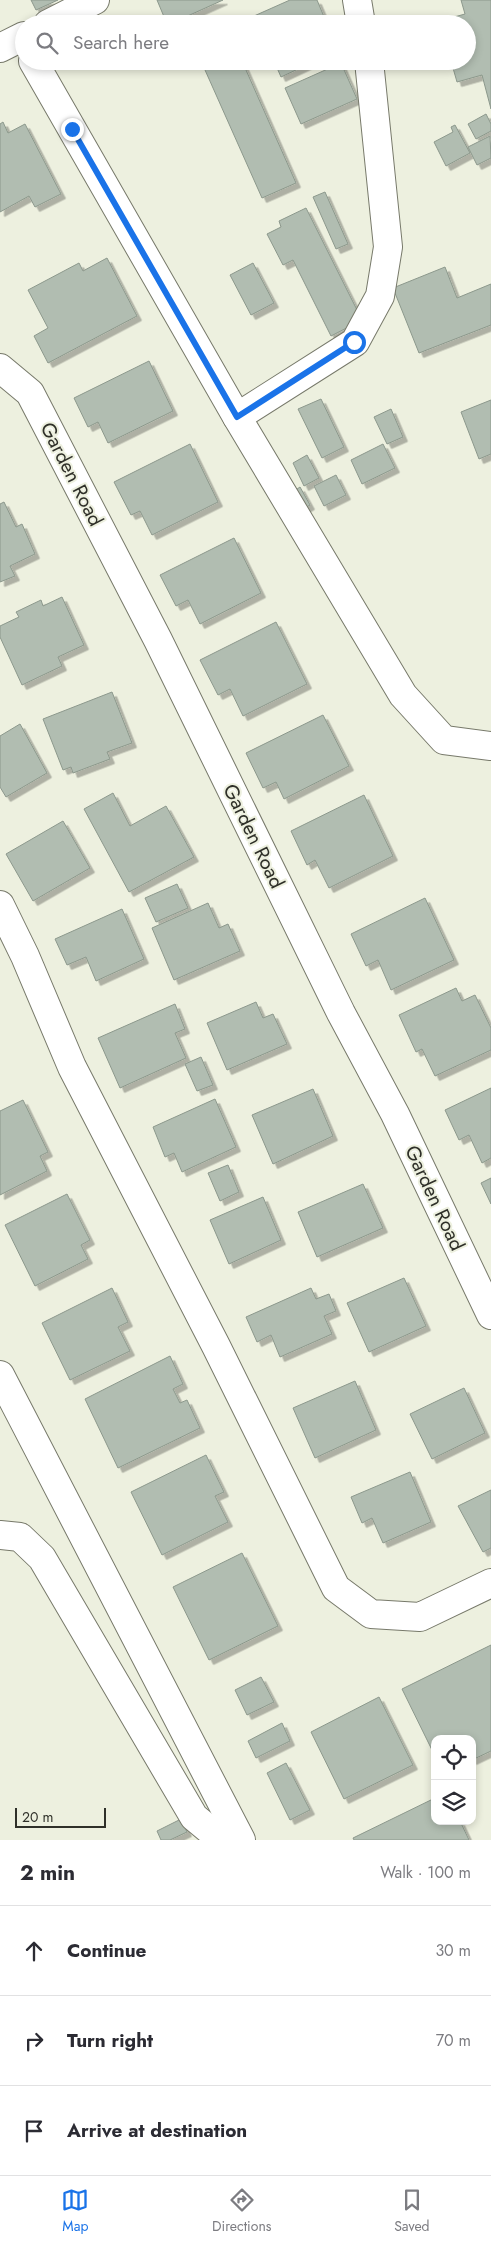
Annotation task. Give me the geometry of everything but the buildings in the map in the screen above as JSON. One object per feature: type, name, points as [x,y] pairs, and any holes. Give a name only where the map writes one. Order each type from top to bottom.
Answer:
[{"type":"street","points":[[66,15],[95,0]]},
{"type":"street","points":[[356,0],[359,15]]},
{"type":"street","points":[[34,70],[237,417],[403,695],[444,740],[491,746]]},
{"type":"street","points":[[237,417],[354,342],[380,296],[388,247],[370,70]]},
{"type":"street","name":"Garden Road","points":[[0,368],[30,393],[53,437],[158,640],[341,1013],[395,1114],[491,1315]]},
{"type":"street","points":[[0,905],[25,956],[72,1067],[336,1588],[371,1614],[420,1617],[491,1582]]},
{"type":"street","points":[[0,1375],[241,1840]]},
{"type":"street","points":[[0,1535],[20,1537],[42,1558],[194,1817],[217,1836],[229,1840]]},
{"type":"route","points":[[72,129],[237,417],[354,342]]}]
